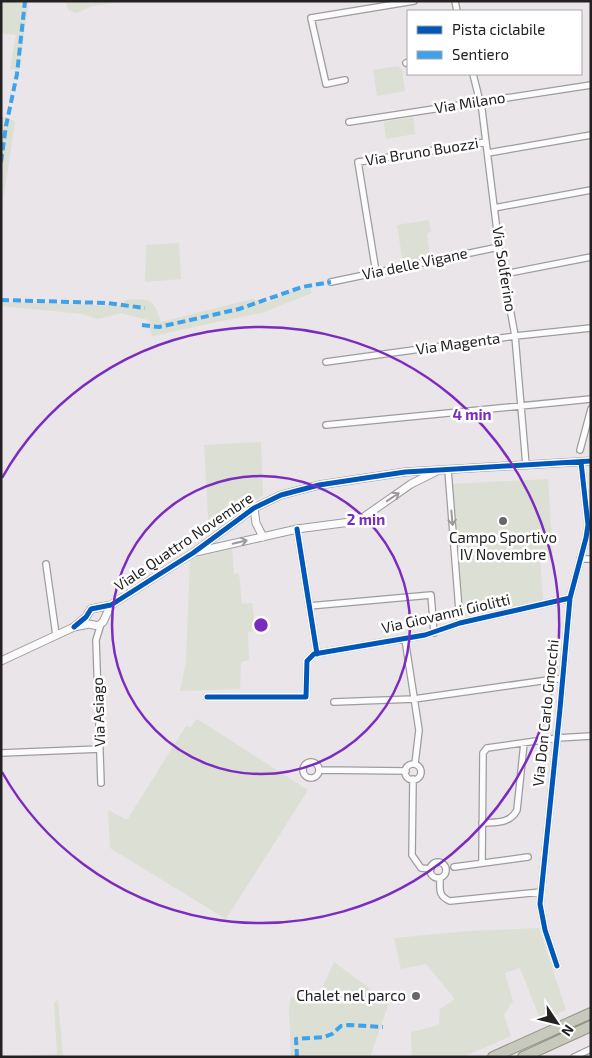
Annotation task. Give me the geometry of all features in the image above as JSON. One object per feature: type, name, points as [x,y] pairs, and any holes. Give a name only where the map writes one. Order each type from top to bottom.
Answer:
[{"type":"highway","points":[[493,1057],[591,1013]]},
{"type":"highway","points":[[523,1057],[591,1026]]},
{"type":"street","points":[[345,80],[326,84],[311,18],[414,1]]},
{"type":"street","name":"Via Solferino","points":[[473,75],[480,101],[499,247],[515,336],[526,465]]},
{"type":"street","name":"Via Milano","points":[[349,122],[591,85]]},
{"type":"street","points":[[488,153],[591,135]]},
{"type":"street","name":"Via Bruno Buozzi","points":[[376,272],[358,162],[486,142]]},
{"type":"street","points":[[494,208],[591,190]]},
{"type":"street","name":"Via delle Vigane","points":[[331,282],[499,247]]},
{"type":"street","points":[[504,274],[591,257]]},
{"type":"street","name":"Via Magenta","points":[[326,362],[515,336],[591,328]]},
{"type":"street","points":[[326,425],[591,399]]},
{"type":"street","points":[[580,450],[591,409]]},
{"type":"street","name":"Via Don Carlo Gnocchi","points":[[557,966],[545,930],[540,904],[570,598],[588,525],[581,462]]},
{"type":"street","name":"Viale Quattro Novembre","points":[[97,608],[111,605],[193,553],[254,508],[281,494],[319,485],[405,472],[591,462]]},
{"type":"street","name":"Viale Quattro Novembre","points":[[193,553],[297,529],[358,521],[411,484],[440,470]]},
{"type":"street","points":[[448,470],[460,623]]},
{"type":"street","points":[[405,472],[411,484]]},
{"type":"street","points":[[254,508],[256,523],[263,537]]},
{"type":"street","points":[[207,697],[306,697],[307,661],[317,654],[297,529]]},
{"type":"street","points":[[580,559],[591,559]]},
{"type":"street","points":[[46,564],[56,636]]},
{"type":"street","points":[[309,606],[431,595],[434,633]]},
{"type":"street","name":"Via Giovanni Giolitti","points":[[317,654],[434,633],[460,623],[570,598]]},
{"type":"street","name":"Viale Quattro Novembre","points":[[102,621],[111,605]]},
{"type":"street","points":[[1,661],[89,622],[102,621],[102,612],[97,608],[91,609],[89,622]]},
{"type":"street","name":"Via Asiago","points":[[96,640],[102,621]]},
{"type":"street","name":"Via Asiago","points":[[89,622],[96,640],[101,783]]},
{"type":"street","points":[[405,639],[419,730],[415,764]]},
{"type":"street","points":[[334,702],[414,699],[562,678]]},
{"type":"street","points":[[482,863],[483,753],[487,748],[557,738],[591,736]]},
{"type":"street","points":[[482,823],[506,822],[514,817],[517,810],[524,743]]},
{"type":"street","points":[[1,753],[100,749]]},
{"type":"street","points":[[415,764],[421,768],[421,774],[418,778],[408,778],[406,770],[408,766],[415,764]]},
{"type":"street","points":[[318,770],[406,770]]},
{"type":"street","points":[[414,779],[412,855],[421,868],[430,868],[436,863],[443,864],[446,870],[440,878]]},
{"type":"street","points":[[454,867],[528,857]]},
{"type":"street","points":[[430,868],[433,876],[440,878]]},
{"type":"street","points":[[440,878],[441,894],[443,898],[450,900],[541,892]]},
{"type":"street","points":[[574,1057],[591,1049]]},
{"type":"shaded area","points":[[1,1],[29,1],[19,70],[10,69],[16,35],[1,33]]},
{"type":"shaded area","points":[[65,1],[128,1],[92,6],[77,13],[69,11]]},
{"type":"shaded area","points":[[398,66],[402,70],[405,91],[377,96],[373,70]]},
{"type":"shaded area","points":[[2,117],[7,117],[15,122],[1,213]]},
{"type":"shaded area","points":[[413,117],[415,134],[386,139],[384,122]]},
{"type":"shaded area","points":[[429,220],[431,231],[427,234],[430,258],[403,263],[397,225]]},
{"type":"shaded area","points":[[179,243],[181,279],[145,282],[146,245]]},
{"type":"shaded area","points":[[310,288],[312,293],[264,312],[152,336],[148,320],[121,313],[98,319],[83,314],[1,306],[1,302],[122,306],[125,300],[146,300],[150,301],[156,308],[161,322],[252,299],[266,303],[290,292]]},
{"type":"shaded area","points":[[261,442],[263,495],[209,533],[204,445]]},
{"type":"shaded area","name":"Campo Sportivo IV Novembre","points":[[548,479],[553,558],[540,559],[543,601],[463,617],[452,484]]},
{"type":"shaded area","points":[[232,549],[234,574],[239,573],[242,604],[252,603],[256,631],[248,632],[249,660],[241,662],[240,689],[180,691],[186,662],[190,559]]},
{"type":"shaded area","points":[[197,719],[308,790],[226,919],[110,848],[108,810],[127,820],[186,726],[191,727]]},
{"type":"shaded area","points":[[539,928],[566,1010],[541,1021],[520,968],[505,973],[513,1001],[504,1015],[511,1036],[463,1057],[412,1057],[411,1032],[439,1025],[440,1009],[455,999],[426,964],[401,969],[394,938],[468,931]]},
{"type":"shaded area","points":[[334,962],[389,1003],[370,1057],[291,1057],[289,1009],[291,997],[317,999]]},
{"type":"shaded area","points":[[58,1000],[63,1057],[16,1057],[57,1054],[54,1002]]},
{"type":"marked path","points":[[1,162],[6,126],[17,74],[25,1]]},
{"type":"marked path","points":[[142,325],[159,327],[239,309],[302,287],[331,282]]},
{"type":"marked path","points":[[1,300],[107,303],[145,308]]},
{"type":"marked path","points":[[297,1057],[296,1039],[324,1037],[332,1034],[341,1026],[383,1027]]},
{"type":"cycle path","points":[[74,627],[86,617],[91,609],[111,605],[193,553],[254,508],[281,495],[319,485],[405,472],[591,461]]},
{"type":"cycle path","points":[[557,966],[545,930],[540,904],[570,598],[588,525],[581,462]]},
{"type":"cycle path","points":[[297,529],[317,654]]},
{"type":"cycle path","points":[[207,697],[306,697],[307,661],[314,654],[425,635],[460,623],[570,598]]},
{"type":"place","name":"Campo Sportivo IV Novembre","points":[[503,521]]},
{"type":"place","name":"Chalet nel parco","points":[[416,996]]}]
